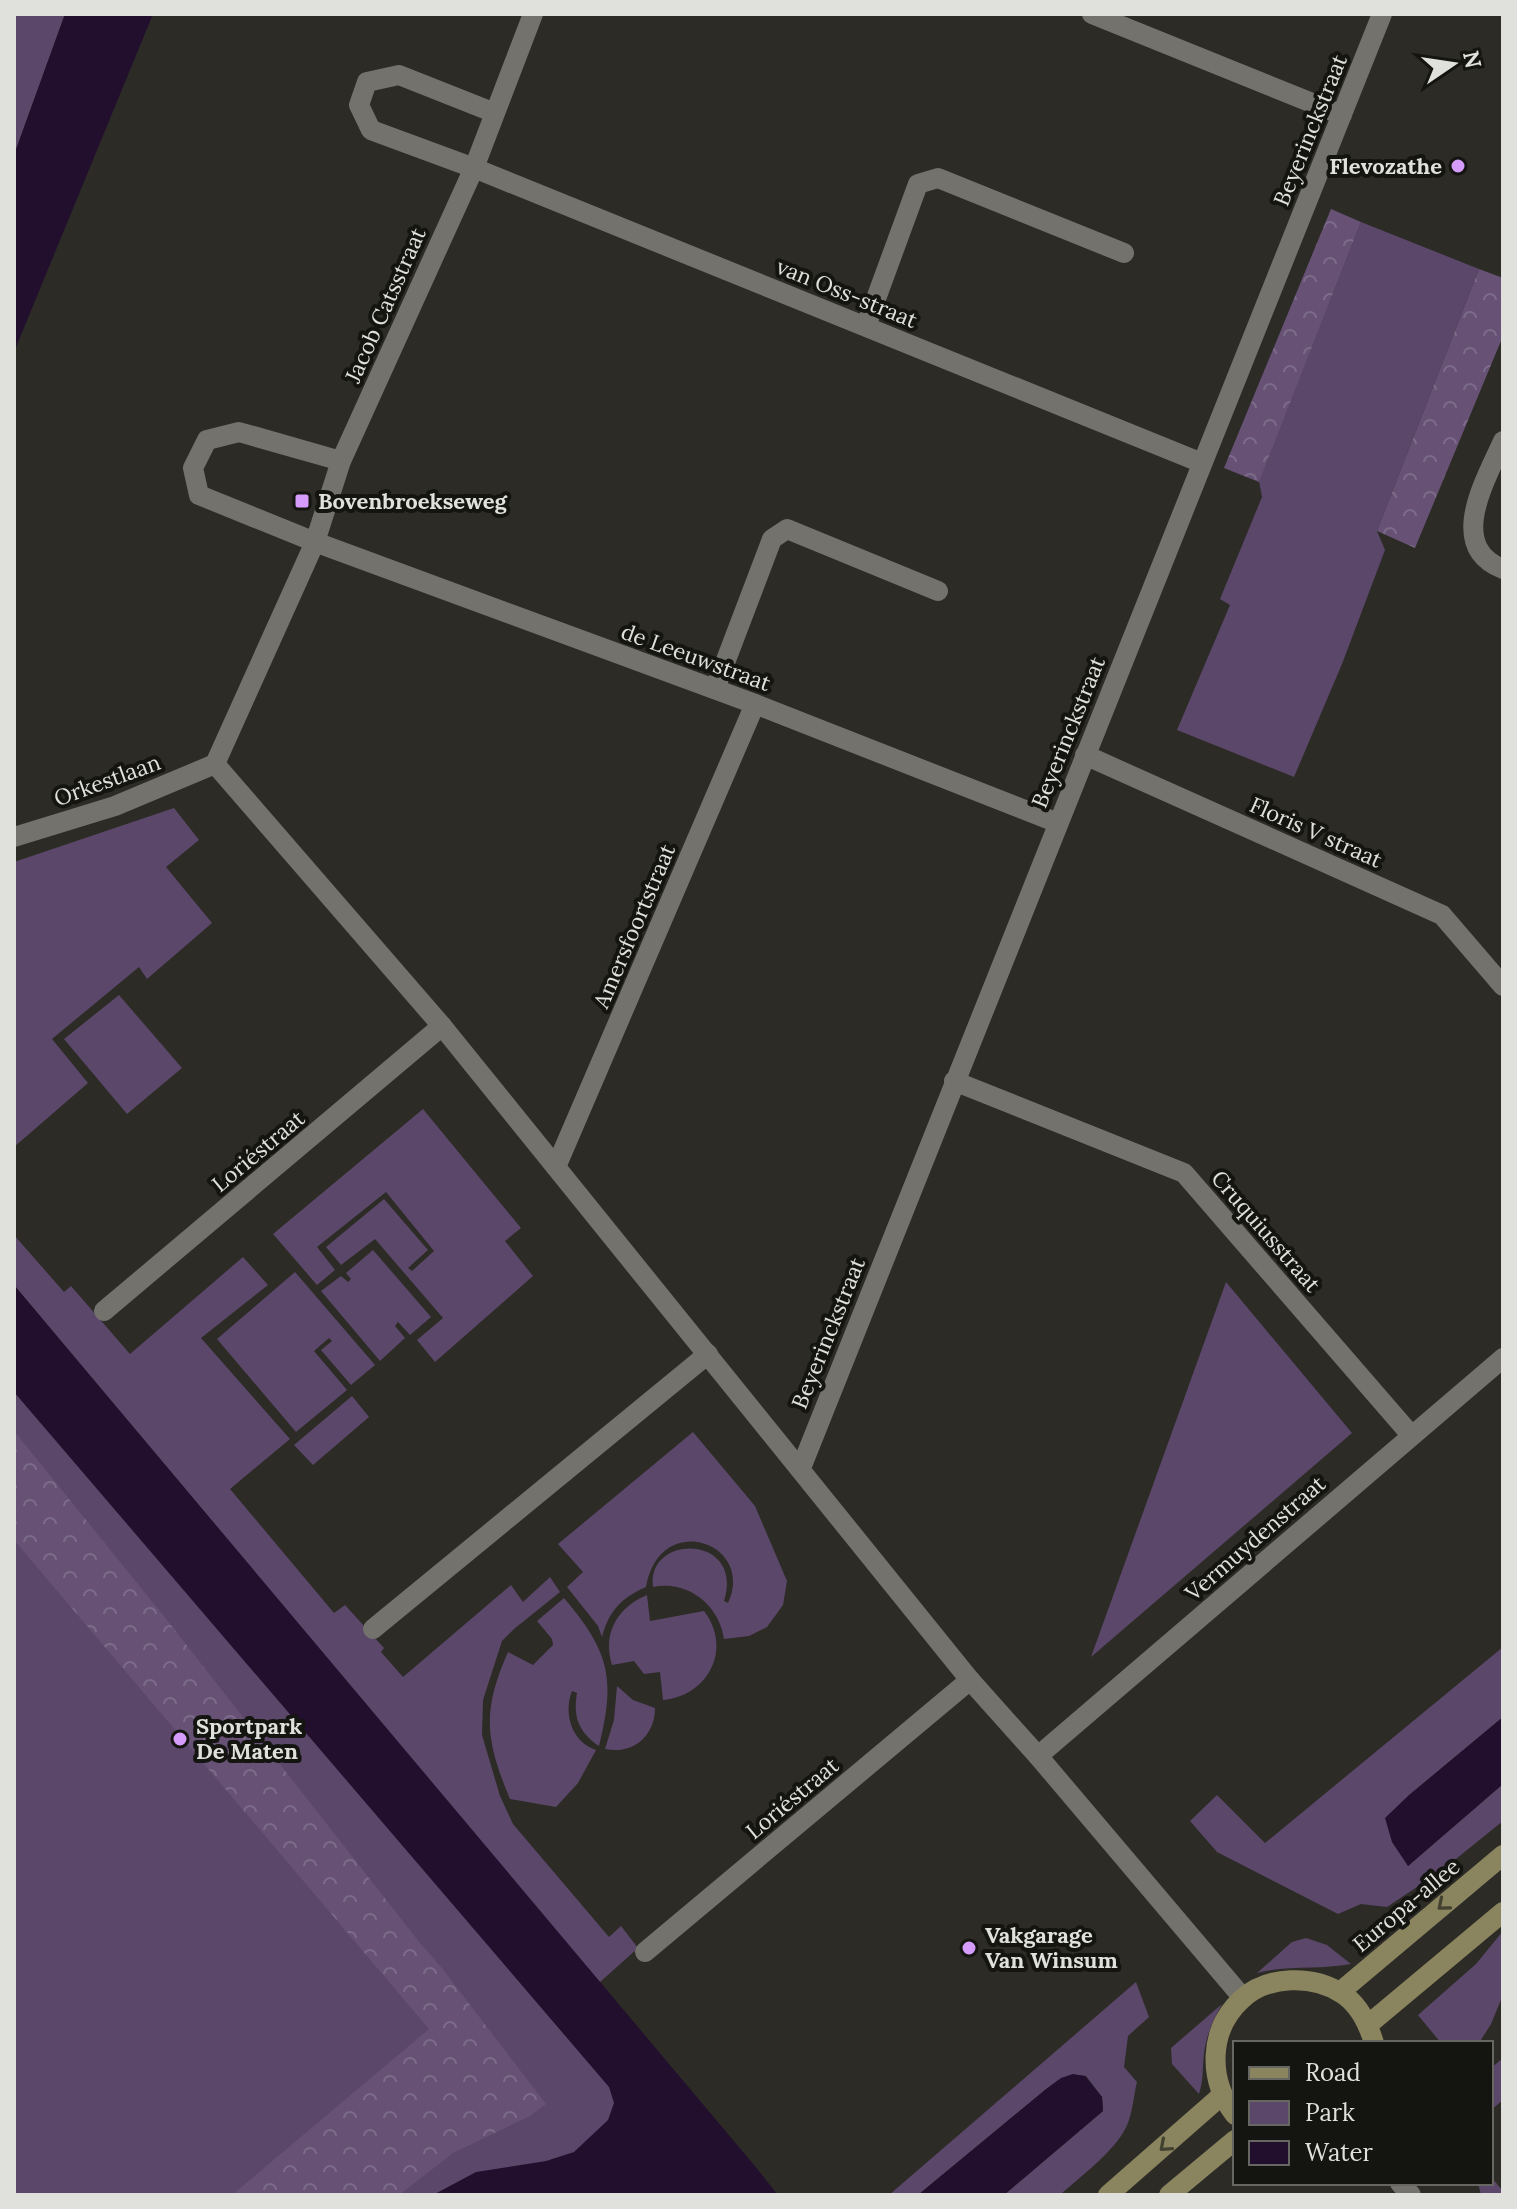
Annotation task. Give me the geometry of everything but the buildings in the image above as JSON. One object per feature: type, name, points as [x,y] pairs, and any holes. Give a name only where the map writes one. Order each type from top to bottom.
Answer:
[{"type":"main road","name":"Europa-allee","points":[[1340,1992],[1503,1855]]},
{"type":"main road","points":[[1233,2112],[1221,2096],[1213,2061],[1221,2026],[1243,1998],[1274,1982],[1308,1980],[1340,1992],[1356,2006],[1372,2034],[1503,1912]]},
{"type":"main road","points":[[1108,2195],[1221,2096]]},
{"type":"main road","points":[[1169,2195],[1233,2142]]},
{"type":"street","name":"Jacob Catsstraat","points":[[215,764],[315,542],[341,461],[474,168],[533,14]]},
{"type":"street","points":[[1092,14],[1342,115]]},
{"type":"street","name":"Beyerinckstraat","points":[[801,1468],[1382,14]]},
{"type":"street","points":[[474,168],[371,130],[359,105],[367,82],[399,75],[495,113]]},
{"type":"street","name":"van Oss-straat","points":[[474,168],[1202,463]]},
{"type":"street","points":[[866,326],[918,184],[938,178],[1124,253]]},
{"type":"street","points":[[315,542],[199,495],[193,468],[207,440],[239,432],[341,461]]},
{"type":"street","points":[[1503,441],[1476,503],[1472,521],[1473,536],[1481,552],[1503,569]]},
{"type":"street","points":[[715,689],[772,539],[787,529],[938,591]]},
{"type":"street","name":"de Leeuwstraat","points":[[315,542],[755,704],[1058,823]]},
{"type":"street","name":"Amersfoortstraat","points":[[556,1167],[755,704]]},
{"type":"street","name":"Floris V straat","points":[[1085,755],[1442,915],[1503,986]]},
{"type":"street","points":[[215,764],[442,1026],[970,1680],[1243,1998]]},
{"type":"street","name":"Orkestlaan","points":[[14,837],[115,806],[215,764]]},
{"type":"street","name":"Loriéstraat","points":[[104,1311],[442,1026]]},
{"type":"street","name":"Cruquiusstraat","points":[[954,1081],[1184,1173],[1411,1435]]},
{"type":"street","points":[[373,1629],[708,1354]]},
{"type":"street","name":"Vermuydenstraat","points":[[1038,1756],[1503,1358]]},
{"type":"street","name":"Loriéstraat","points":[[645,1952],[970,1680]]},
{"type":"green space","points":[[14,14],[65,14],[14,155]]},
{"type":"green space","points":[[1331,209],[1361,222],[1259,482],[1224,468]]},
{"type":"green space","points":[[1361,222],[1479,269],[1377,531],[1385,550],[1342,664],[1294,777],[1177,730],[1230,605],[1220,599],[1262,497],[1259,481]]},
{"type":"green space","points":[[1479,269],[1503,278],[1503,336],[1415,548],[1377,531]]},
{"type":"green space","points":[[174,808],[199,840],[166,867],[212,923],[147,979],[139,967],[52,1039],[88,1083],[14,1147],[14,862]]},
{"type":"green space","points":[[119,995],[182,1068],[127,1114],[64,1039]]},
{"type":"green space","points":[[423,1109],[521,1228],[505,1241],[533,1276],[435,1362],[417,1340],[443,1318],[375,1239],[341,1265],[326,1247],[384,1199],[428,1250],[408,1268],[412,1271],[434,1251],[386,1192],[317,1247],[335,1270],[317,1285],[273,1234]]},
{"type":"green space","points":[[14,1235],[64,1292],[71,1286],[130,1354],[243,1257],[268,1285],[201,1338],[290,1439],[230,1489],[334,1613],[345,1605],[384,1648],[381,1652],[403,1677],[511,1585],[523,1602],[550,1577],[560,1592],[502,1641],[483,1700],[482,1735],[500,1796],[513,1824],[609,1937],[621,1926],[638,1948],[599,1983],[14,1285]]},
{"type":"green space","points":[[373,1250],[431,1317],[410,1335],[398,1322],[395,1326],[405,1338],[380,1361],[321,1291],[341,1276],[348,1282],[351,1279],[346,1273]]},
{"type":"green space","points":[[295,1272],[375,1365],[351,1385],[321,1350],[332,1341],[329,1338],[314,1351],[347,1390],[296,1432],[217,1339]]},
{"type":"green space","points":[[1226,1282],[1352,1433],[1091,1657]]},
{"type":"green space","name":"Sportpark De Maten","points":[[14,1349],[678,2128],[596,2195],[14,2195]]},
{"type":"green space","points":[[352,1396],[369,1417],[313,1465],[294,1445]]},
{"type":"green space","points":[[14,1431],[163,1615],[546,2104],[530,2116],[453,2153],[399,2195],[232,2195],[429,2029],[14,1540]]},
{"type":"green space","points":[[693,1432],[755,1506],[787,1581],[783,1605],[767,1627],[749,1636],[724,1639],[716,1615],[699,1597],[678,1587],[653,1587],[655,1569],[664,1557],[678,1550],[694,1549],[709,1553],[721,1563],[727,1579],[724,1601],[728,1603],[733,1582],[729,1564],[718,1551],[703,1543],[685,1542],[669,1548],[655,1563],[646,1587],[617,1606],[602,1637],[598,1626],[567,1587],[583,1572],[558,1544]]},
{"type":"green space","points":[[647,1595],[650,1621],[704,1611],[712,1626],[716,1655],[711,1668],[692,1690],[679,1697],[663,1700],[660,1672],[644,1674],[634,1661],[612,1665],[609,1642],[615,1622],[628,1606]]},
{"type":"green space","points":[[564,1598],[599,1650],[605,1666],[607,1702],[599,1746],[586,1735],[579,1723],[577,1693],[572,1691],[569,1718],[575,1734],[596,1750],[578,1783],[556,1807],[510,1799],[495,1759],[490,1725],[494,1691],[508,1652],[533,1665],[553,1645],[552,1639],[537,1621]]},
{"type":"green space","points":[[1503,1647],[1503,1717],[1408,1796],[1408,1866],[1503,1784],[1503,1821],[1441,1871],[1387,1907],[1361,1904],[1338,1914],[1217,1852],[1190,1821],[1217,1795],[1265,1843]]},
{"type":"green space","points":[[617,1686],[633,1700],[655,1708],[654,1718],[647,1735],[633,1746],[605,1749],[614,1720]]},
{"type":"green space","points":[[1503,1931],[1503,1995],[1491,2024],[1480,2041],[1439,2041],[1418,2015],[1476,1964]]},
{"type":"green space","points":[[1306,1938],[1327,1945],[1351,1964],[1257,1973],[1292,1942]]},
{"type":"green space","points":[[1136,1982],[1149,2017],[1128,2036],[1124,2067],[1137,2082],[1130,2115],[1118,2140],[1079,2179],[1060,2195],[1004,2195],[1103,2111],[1102,2097],[1086,2076],[1074,2075],[1050,2086],[918,2195],[889,2195]]},
{"type":"green space","points":[[1222,2004],[1206,2041],[1199,2094],[1172,2064],[1171,2048]]},
{"type":"green space","points":[[1503,2058],[1503,2100],[1493,2108],[1493,2066]]},
{"type":"green space","points":[[1493,2179],[1503,2191],[1503,2195],[1481,2195],[1478,2185],[1493,2185]]},
{"type":"water","points":[[65,14],[153,14],[14,352],[14,155]]},
{"type":"water","points":[[14,1285],[778,2195],[433,2195],[476,2172],[546,2161],[574,2152],[608,2120],[614,2103],[609,2087],[14,1392]]},
{"type":"water","points":[[1503,1717],[1503,1784],[1408,1866],[1392,1842],[1385,1818]]},
{"type":"water","points":[[1073,2074],[1085,2076],[1102,2097],[1103,2111],[1004,2195],[918,2195],[1045,2090],[1061,2078]]},
{"type":"place","name":"Flevozathe","points":[[1458,166]]},
{"type":"place","name":"Bovenbroekseweg","points":[[302,501]]},
{"type":"place","name":"Sportpark De Maten","points":[[180,1739]]},
{"type":"place","name":"Vakgarage Van Winsum","points":[[969,1948]]}]
